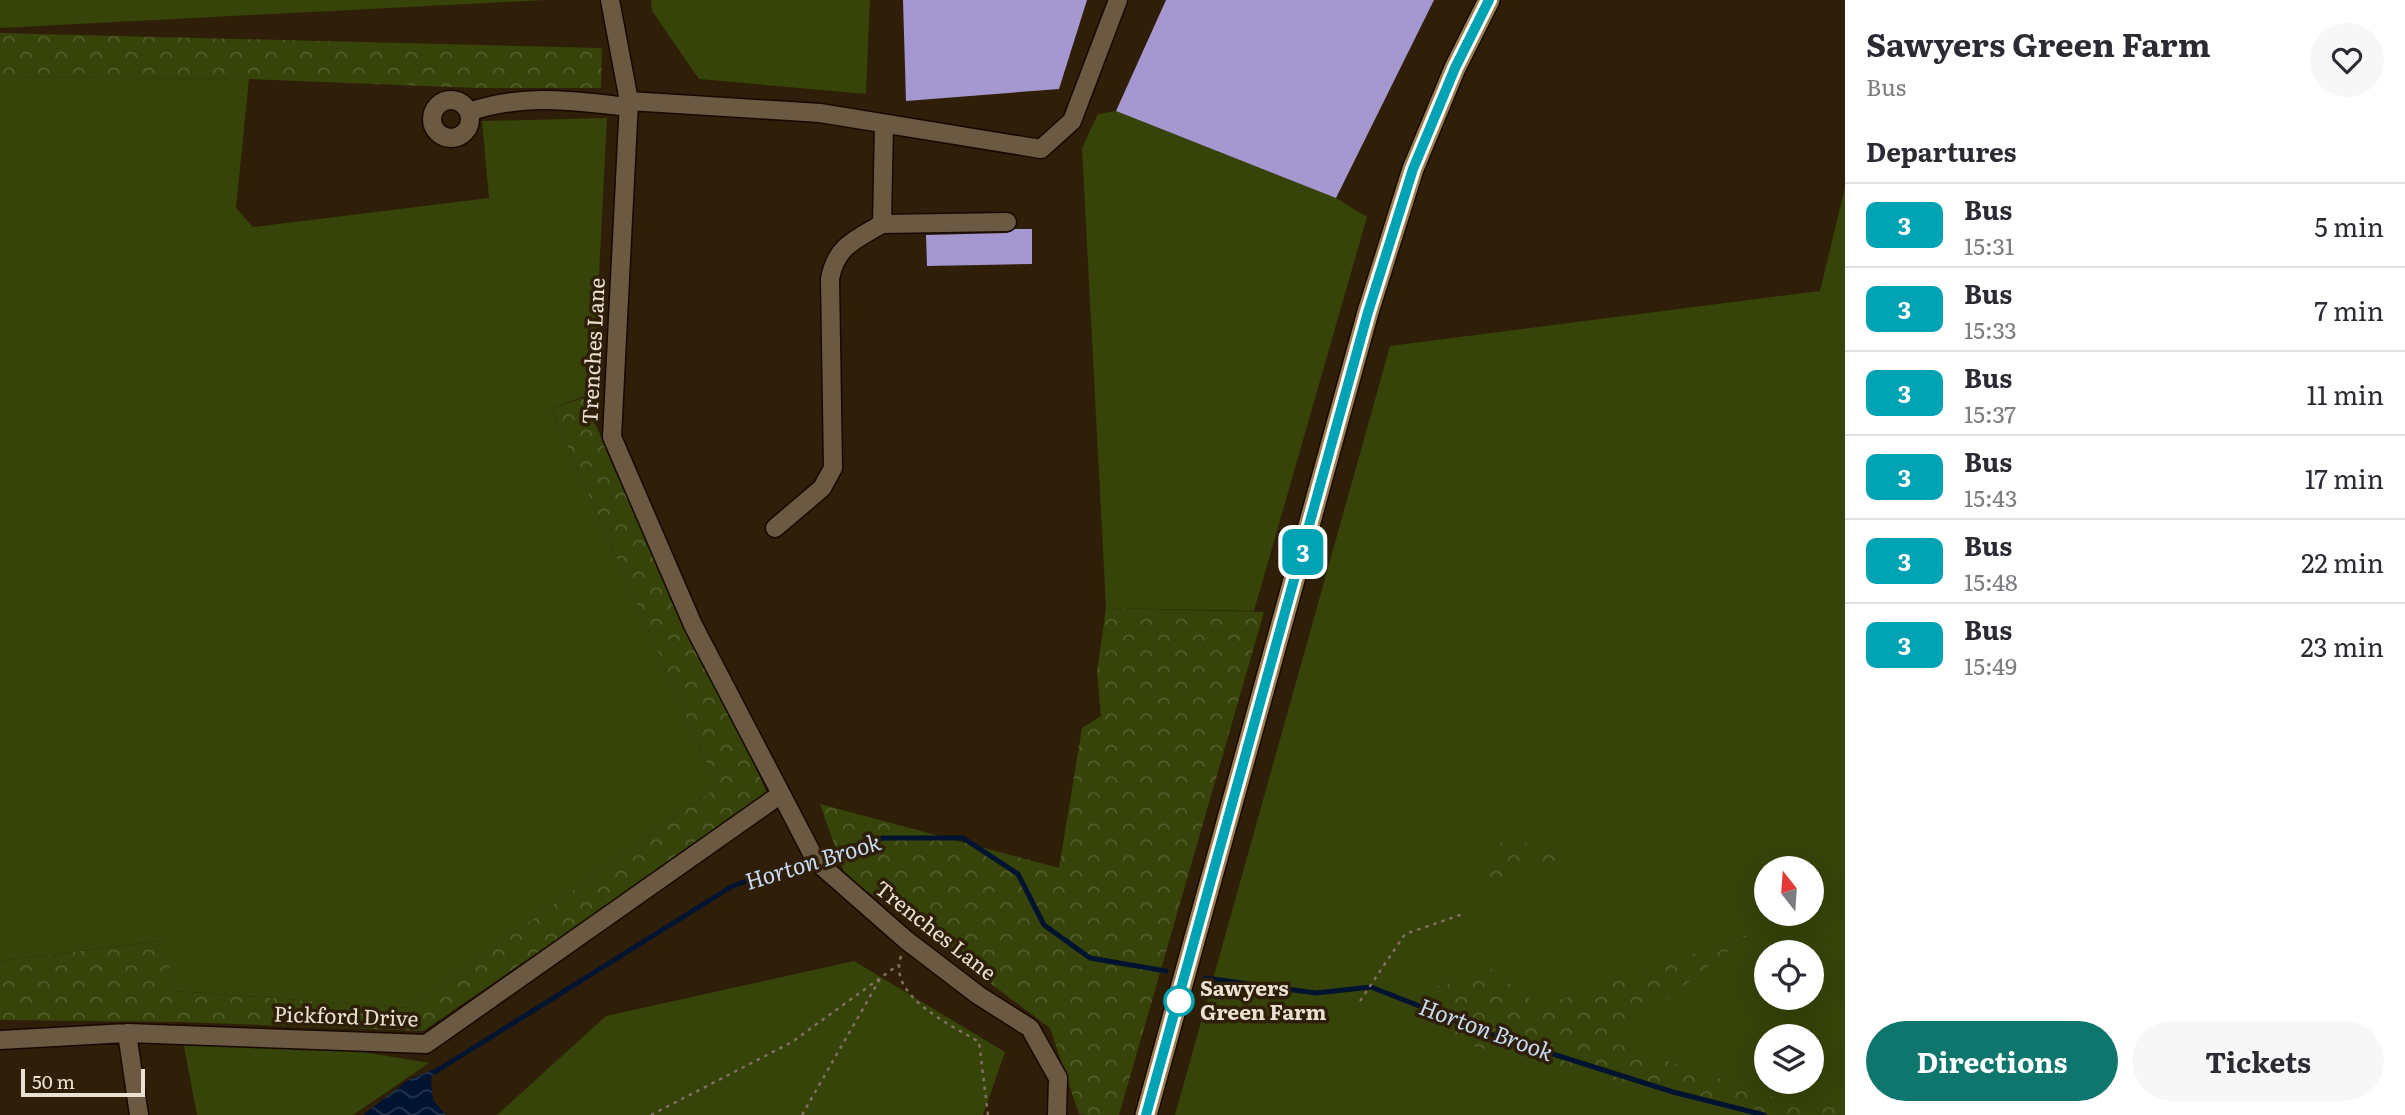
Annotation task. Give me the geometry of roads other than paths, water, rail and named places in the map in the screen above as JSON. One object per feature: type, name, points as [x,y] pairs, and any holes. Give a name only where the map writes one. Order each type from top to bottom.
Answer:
[{"type":"main road","points":[[1146,1115],[1368,312],[1413,169],[1455,68],[1489,0]]},
{"type":"street","name":"Trenches Lane","points":[[610,0],[629,104],[612,437],[693,625],[813,857],[906,940],[978,995],[1030,1028],[1058,1078],[1057,1115]]},
{"type":"street","points":[[469,112],[495,102],[534,98],[820,113],[1041,149],[1072,121],[1118,0]]},
{"type":"street","points":[[882,224],[884,124]]},
{"type":"street","points":[[775,528],[822,488],[833,468],[830,279],[834,258],[853,241],[882,224],[1007,222]]},
{"type":"street","name":"Pickford Drive","points":[[0,1041],[127,1032],[426,1044],[781,794]]},
{"type":"street","points":[[127,1032],[139,1115]]},
{"type":"water","points":[[439,1067],[431,1079],[433,1100],[446,1115],[363,1115],[408,1080]]},
{"type":"waterway","name":"Horton Brook","points":[[435,1072],[731,887],[775,869],[883,838],[963,838],[1018,874],[1044,925],[1090,958],[1166,971]]},
{"type":"waterway","name":"Horton Brook","points":[[1205,978],[1316,993],[1371,987],[1493,1035],[1673,1092],[1764,1115]]},
{"type":"place","name":"Sawyers Green Farm","points":[[1179,1001]]}]
